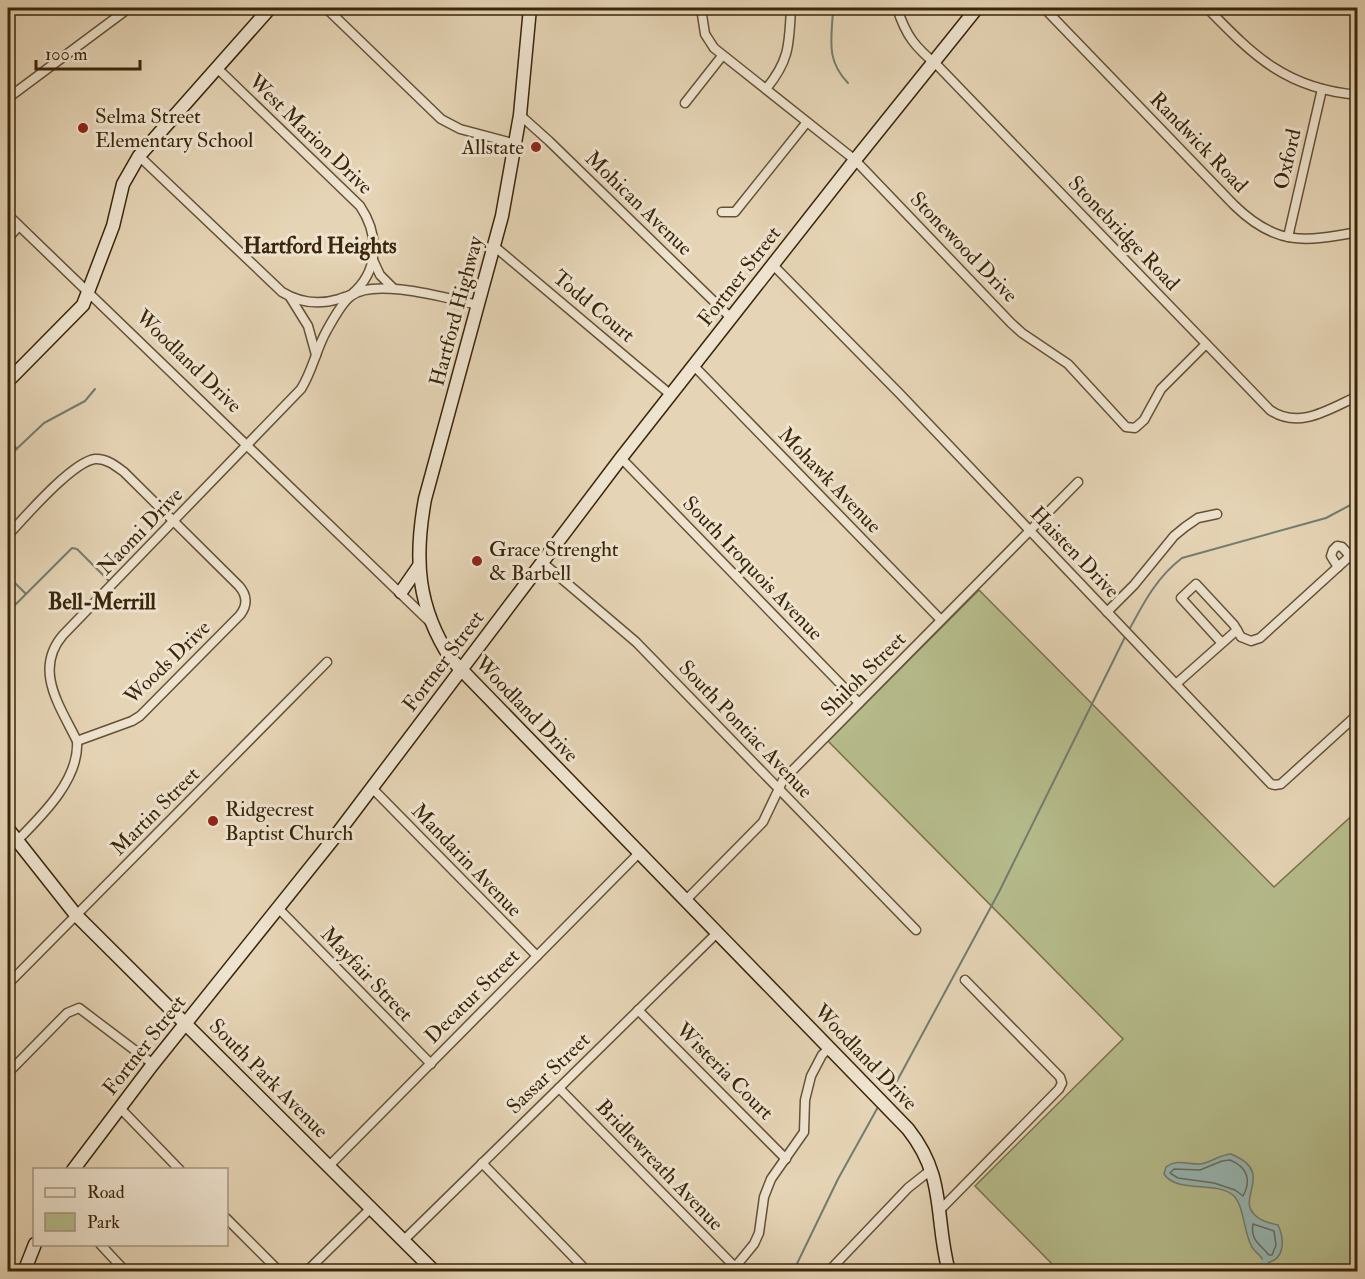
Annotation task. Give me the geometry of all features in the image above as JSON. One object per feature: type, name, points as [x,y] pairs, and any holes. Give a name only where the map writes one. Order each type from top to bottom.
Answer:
[{"type":"street","points":[[8,98],[129,8]]},
{"type":"street","points":[[8,381],[82,305],[112,226],[123,184],[139,156],[270,8]]},
{"type":"street","points":[[326,8],[441,119],[460,129],[516,144]]},
{"type":"street","name":"Hartford Highway","points":[[430,622],[419,566],[419,537],[425,498],[494,246],[516,144],[530,8]]},
{"type":"street","name":"Stonewood Drive","points":[[701,8],[705,34],[710,44],[722,56],[855,160],[1011,323],[1068,364],[1129,428],[1137,427],[1144,420],[1161,389],[1206,344]]},
{"type":"street","points":[[766,89],[778,75],[788,52],[791,8]]},
{"type":"street","name":"Stonebridge Road","points":[[897,8],[915,47],[933,61],[1263,404],[1283,417],[1298,419],[1314,416],[1358,396]]},
{"type":"street","name":"Fortner Street","points":[[75,1168],[153,1064],[372,788],[621,458],[977,8]]},
{"type":"street","name":"Randwick Road","points":[[1044,8],[1247,217],[1266,230],[1288,237],[1318,239],[1358,232]]},
{"type":"street","points":[[1207,8],[1262,61],[1292,78],[1322,89],[1358,95]]},
{"type":"street","points":[[686,103],[722,56]]},
{"type":"street","name":"West Marion Drive","points":[[218,69],[360,206],[372,227],[373,260]]},
{"type":"street","name":"Oxford","points":[[1288,237],[1322,89]]},
{"type":"street","name":"Mohican Avenue","points":[[520,115],[731,318]]},
{"type":"street","points":[[722,212],[735,212],[807,122]]},
{"type":"street","points":[[139,156],[274,285],[290,297],[321,303],[375,289],[393,288],[478,304]]},
{"type":"street","name":"Woodland Drive","points":[[8,215],[401,592],[430,622],[443,646],[461,669],[908,1129],[921,1146],[932,1169],[950,1272]]},
{"type":"street","points":[[8,237],[19,226]]},
{"type":"street","name":"Todd Court","points":[[494,246],[671,394]]},
{"type":"street","points":[[373,260],[380,275],[393,288]]},
{"type":"street","points":[[351,295],[368,273],[373,260]]},
{"type":"street","name":"Haisten Drive","points":[[773,265],[873,366],[1269,782],[1275,785],[1281,784],[1358,714]]},
{"type":"street","name":"Naomi Drive","points":[[77,741],[51,682],[49,666],[53,648],[301,389],[311,372],[326,332],[351,295]]},
{"type":"street","points":[[290,297],[308,327],[316,356]]},
{"type":"street","name":"Mohawk Avenue","points":[[694,366],[941,620]]},
{"type":"street","name":"South Iroquois Avenue","points":[[621,458],[859,703]]},
{"type":"street","name":"Woods Drive","points":[[8,536],[70,472],[79,465],[95,459],[103,459],[117,466],[243,590],[246,600],[244,608],[140,716],[77,741]]},
{"type":"street","name":"Shiloh Street","points":[[686,900],[763,822],[783,780],[1078,482]]},
{"type":"street","points":[[1107,612],[1134,585],[1174,536],[1198,518],[1217,514]]},
{"type":"street","points":[[1338,567],[1331,556],[1335,547],[1342,547],[1358,565]]},
{"type":"street","points":[[1221,642],[1181,598],[1196,584],[1241,637],[1247,641],[1260,638],[1350,556]]},
{"type":"street","name":"South Pontiac Avenue","points":[[542,562],[636,642],[916,930]]},
{"type":"street","points":[[401,592],[419,566]]},
{"type":"street","points":[[1176,684],[1237,630]]},
{"type":"street","name":"Martin Street","points":[[8,984],[327,662]]},
{"type":"street","points":[[8,850],[60,795],[78,749],[77,741]]},
{"type":"street","name":"Mandarin Avenue","points":[[372,788],[537,956]]},
{"type":"street","name":"South Park Avenue","points":[[8,829],[76,915],[330,1165],[435,1272]]},
{"type":"street","name":"Decatur Street","points":[[330,1165],[640,852]]},
{"type":"street","name":"Mayfair Street","points":[[278,908],[431,1064]]},
{"type":"street","name":"Sassar Street","points":[[404,1240],[718,932]]},
{"type":"street","points":[[940,1210],[1059,1089],[1062,1083],[1060,1077],[965,980]]},
{"type":"street","points":[[8,1072],[67,1013],[79,1008],[153,1064]]},
{"type":"street","name":"Wisteria Court","points":[[638,1010],[786,1159]]},
{"type":"street","points":[[733,1269],[754,1244],[759,1233],[766,1188],[804,1132],[805,1100],[811,1076],[822,1055],[830,1047]]},
{"type":"street","name":"Bridlewreath Avenue","points":[[559,1088],[733,1269]]},
{"type":"street","points":[[120,1108],[178,1168]]},
{"type":"street","points":[[482,1163],[588,1272]]},
{"type":"street","points":[[828,1272],[908,1188],[932,1169]]},
{"type":"street","points":[[306,1272],[372,1207]]},
{"type":"street","points":[[228,1220],[280,1272]]},
{"type":"street","points":[[24,1272],[35,1246]]},
{"type":"street","points":[[101,1246],[126,1272]]},
{"type":"green space","points":[[979,590],[1274,887],[1357,811],[1357,1271],[1059,1271],[975,1186],[1123,1039],[828,741]]},
{"type":"water","points":[[1231,1154],[1244,1161],[1251,1169],[1253,1177],[1250,1209],[1261,1220],[1278,1225],[1282,1237],[1282,1249],[1276,1259],[1271,1262],[1264,1263],[1252,1248],[1240,1206],[1234,1196],[1218,1189],[1178,1184],[1164,1174],[1166,1167],[1174,1163],[1203,1164]]},
{"type":"waterway","points":[[833,8],[831,39],[833,57],[836,66],[848,83]]},
{"type":"waterway","points":[[8,457],[44,423],[85,401],[95,389]]},
{"type":"waterway","points":[[8,438],[17,449]]},
{"type":"waterway","points":[[1129,630],[1158,582],[1182,558],[1326,518],[1358,501]]},
{"type":"waterway","points":[[8,612],[72,548],[77,549],[110,582]]},
{"type":"waterway","points":[[8,576],[26,594]]},
{"type":"waterway","points":[[890,1094],[999,892],[1126,635]]},
{"type":"waterway","points":[[793,1272],[838,1179],[878,1107]]},
{"type":"waterway","points":[[1261,1272],[1264,1263]]},
{"type":"place","name":"Selma Street Elementary School","points":[[83,128]]},
{"type":"place","name":"Allstate","points":[[536,147]]},
{"type":"place","name":"Grace Strenght & Barbell","points":[[477,561]]},
{"type":"place","name":"Ridgecrest Baptist Church","points":[[213,821]]},
{"type":"district","name":"Hartford Heights","points":[[320,245]]},
{"type":"district","name":"Bell-Merrill","points":[[102,601]]}]
